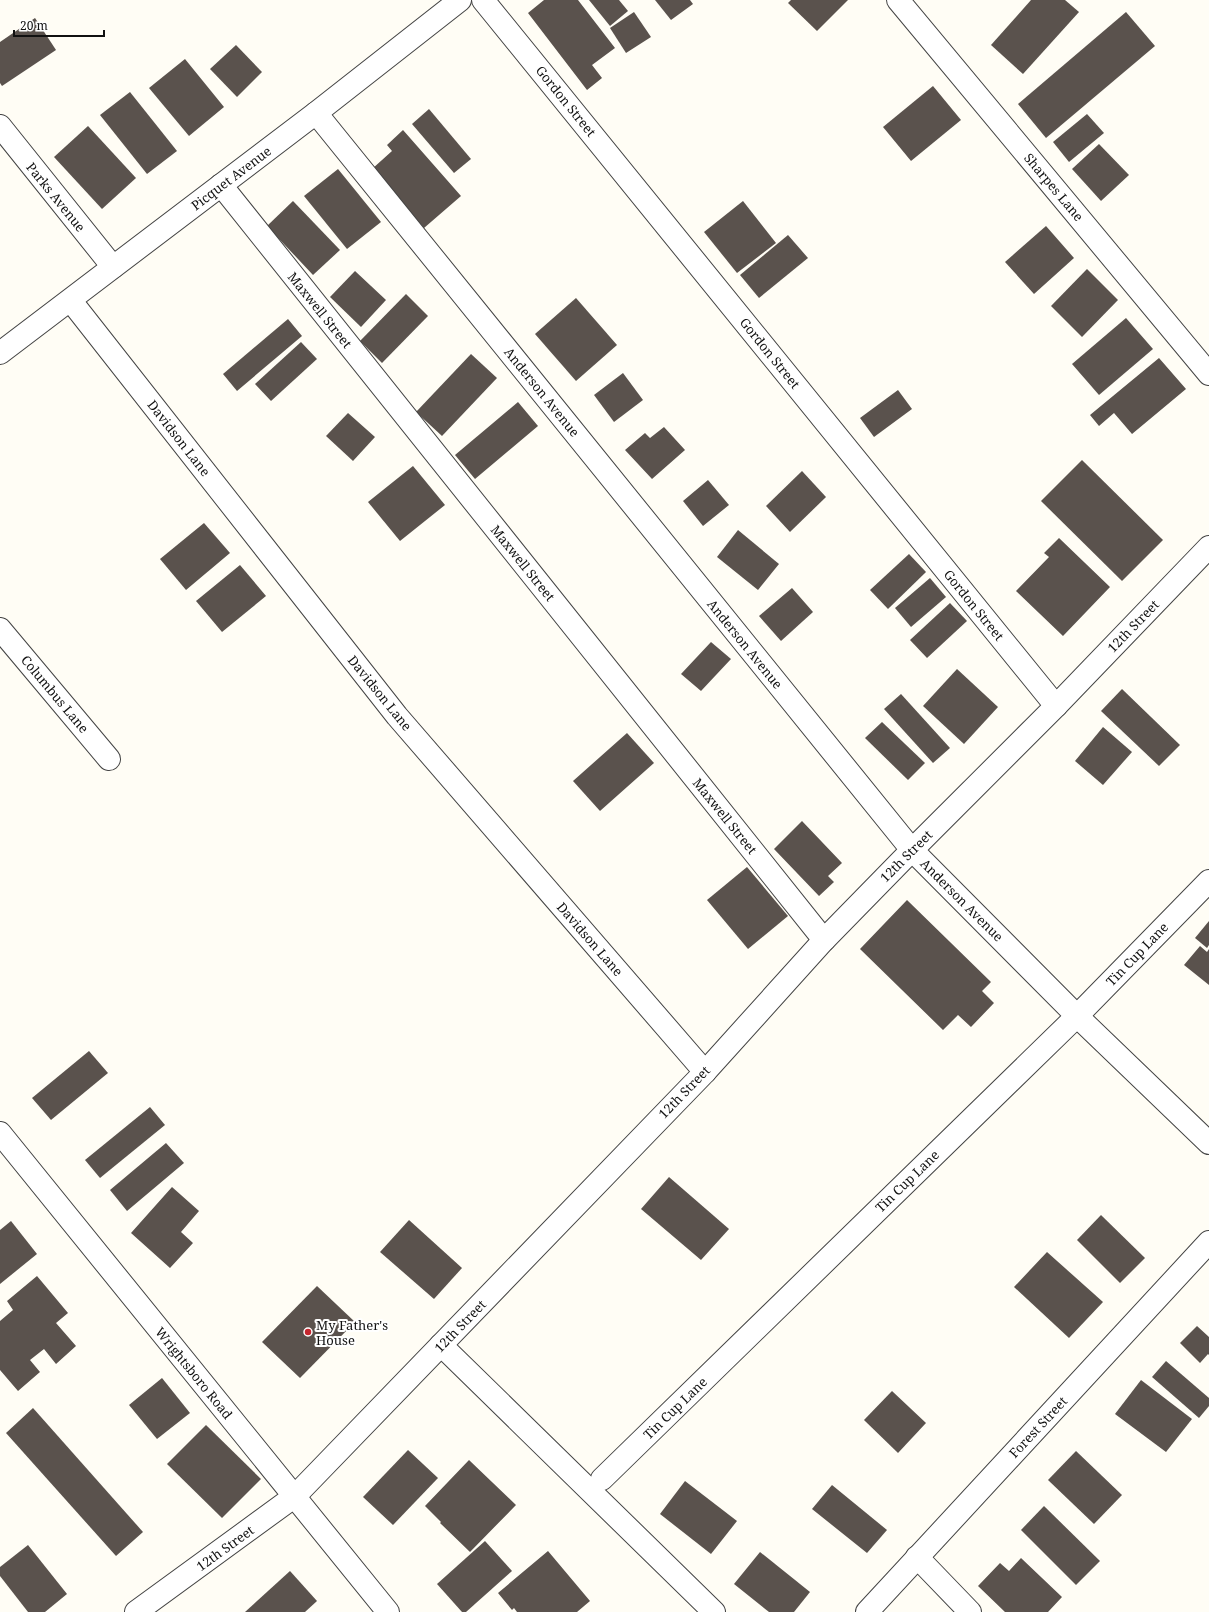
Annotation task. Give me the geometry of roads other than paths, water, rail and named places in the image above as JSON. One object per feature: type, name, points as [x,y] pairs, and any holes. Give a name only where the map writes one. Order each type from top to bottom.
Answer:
[{"type":"street","name":"Picquet Avenue","points":[[0,353],[316,113],[460,0]]},
{"type":"street","name":"Gordon Street","points":[[483,0],[1056,706]]},
{"type":"street","name":"Sharpes Lane","points":[[898,0],[1209,374]]},
{"type":"street","name":"Anderson Avenue","points":[[316,113],[912,850],[1077,1016],[1209,1143]]},
{"type":"street","name":"Parks Avenue","points":[[0,126],[113,267]]},
{"type":"street","name":"Maxwell Street","points":[[221,185],[824,940]]},
{"type":"street","name":"Davidson Lane","points":[[70,301],[397,716],[705,1072]]},
{"type":"street","name":"12th Street","points":[[136,1612],[295,1496],[705,1072],[824,940],[1056,706],[1209,547]]},
{"type":"street","name":"Columbus Lane","points":[[0,629],[109,759]]},
{"type":"street","name":"Tin Cup Lane","points":[[602,1479],[1077,1016],[1209,881]]},
{"type":"street","name":"Wrightsboro Road","points":[[0,1133],[388,1612]]},
{"type":"street","name":"Forest Street","points":[[866,1612],[1209,1242]]},
{"type":"street","points":[[441,1345],[714,1612]]},
{"type":"street","points":[[917,1557],[970,1612]]},
{"type":"place","name":"My Father's House","points":[[308,1332]]}]
